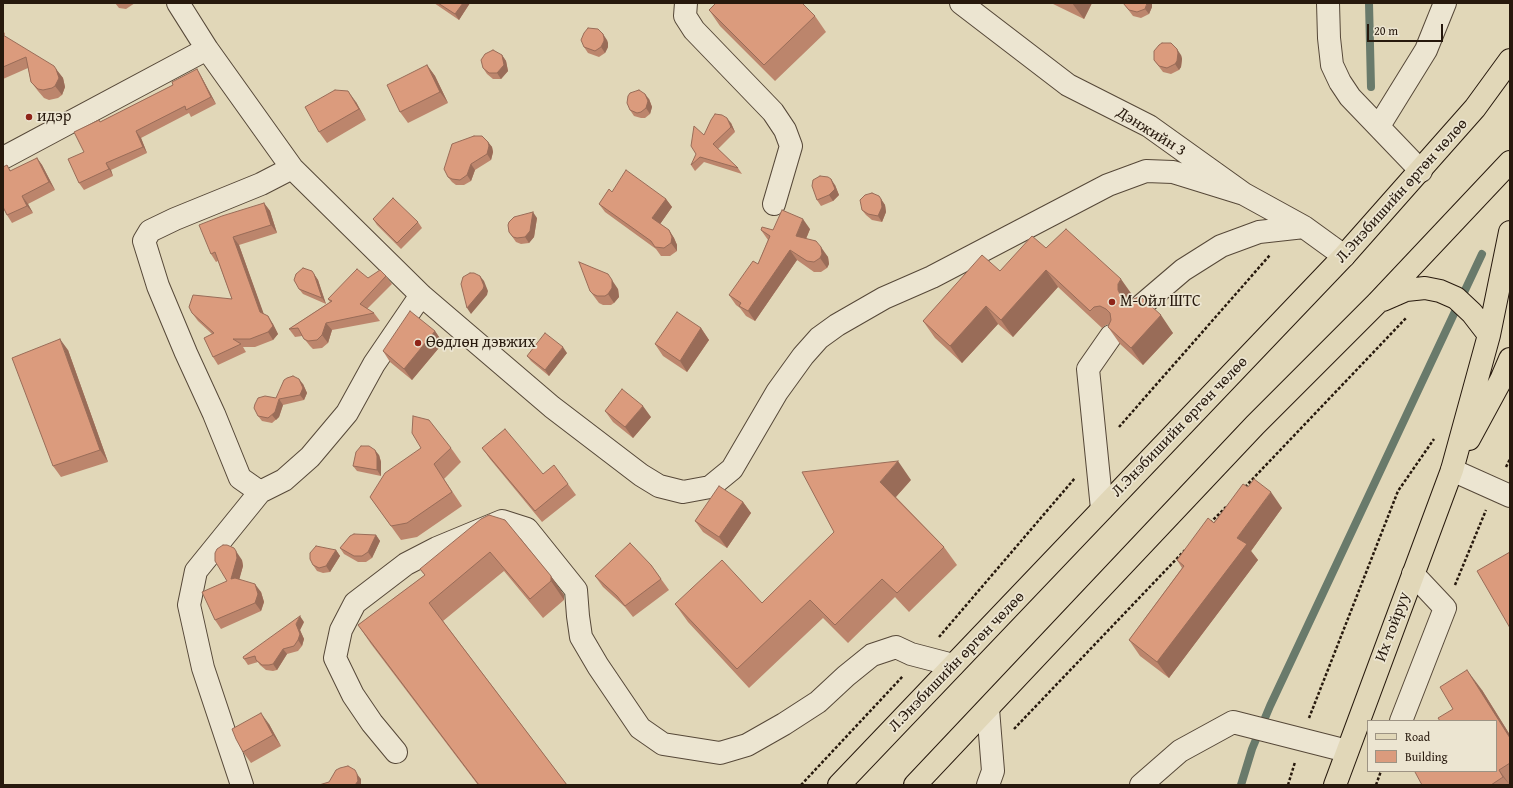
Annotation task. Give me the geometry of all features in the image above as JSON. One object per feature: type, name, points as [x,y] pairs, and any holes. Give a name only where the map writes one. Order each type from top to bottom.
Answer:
[{"type":"main road","name":"Л.Энэбишийн өргөн чөлөө","points":[[839,785],[1344,256],[1421,171],[1475,108],[1510,60]]},
{"type":"main road","points":[[915,785],[1256,425],[1377,303],[1510,162]]},
{"type":"main road","name":"Их тойруу","points":[[1335,785],[1452,470],[1489,335],[1510,232]]},
{"type":"main road","points":[[1377,303],[1406,290],[1425,288],[1440,291],[1456,298],[1472,313],[1489,335]]},
{"type":"main road","name":"Их тойруу","points":[[1452,470],[1501,380],[1510,360]]},
{"type":"street","points":[[178,3],[207,49],[292,168],[420,295],[552,407],[641,475],[660,486],[683,492],[710,487],[732,469],[777,392],[803,356],[819,338],[837,325],[884,298],[932,277],[1108,185],[1146,171],[1172,172],[1244,194]]},
{"type":"street","points":[[686,3],[685,16],[694,30],[772,112],[785,130],[791,146],[774,204]]},
{"type":"street","name":"Дэнжийн 3","points":[[962,3],[1068,85],[1149,126],[1244,194],[1304,227],[1344,256]]},
{"type":"street","points":[[1328,3],[1329,38],[1332,65],[1340,82],[1350,97],[1421,171]]},
{"type":"street","points":[[1379,126],[1426,50],[1445,3]]},
{"type":"street","points":[[3,158],[207,49]]},
{"type":"street","points":[[260,492],[240,478],[230,457],[214,414],[186,353],[158,286],[144,241],[150,231],[175,219],[261,184],[292,168]]},
{"type":"street","points":[[1142,304],[1183,270],[1221,246],[1260,232],[1304,227]]},
{"type":"street","points":[[242,785],[203,668],[189,605],[196,571],[260,492],[284,480],[310,457],[348,413],[374,364],[420,295]]},
{"type":"street","points":[[1102,509],[1088,369],[1111,336]]},
{"type":"street","points":[[1452,470],[1510,496]]},
{"type":"street","points":[[396,752],[372,723],[353,695],[335,658],[341,630],[355,603],[406,564],[437,548],[502,521],[527,530],[576,590],[581,637],[598,666],[640,728],[663,744],[720,752],[747,746],[818,702],[846,676],[872,655],[896,647],[911,654],[953,666]]},
{"type":"street","points":[[1401,720],[1445,608],[1413,574]]},
{"type":"street","points":[[988,709],[990,754],[993,771],[988,785]]},
{"type":"street","points":[[1141,785],[1180,751],[1233,722],[1347,751]]},
{"type":"path","points":[[801,785],[954,621],[1158,380],[1273,252]]},
{"type":"path","points":[[1241,491],[1410,314]]},
{"type":"path","points":[[1301,739],[1398,491],[1434,439]]},
{"type":"path","points":[[1208,525],[1230,502]]},
{"type":"path","points":[[990,754],[1187,548]]},
{"type":"path","points":[[1376,785],[1381,772]]},
{"type":"building","points":[[438,3],[463,3],[455,14]]},
{"type":"building","points":[[716,3],[802,3],[815,16],[764,65],[709,10]]},
{"type":"building","points":[[1123,3],[1147,3],[1145,9],[1137,12],[1129,10]]},
{"type":"building","points":[[588,28],[598,29],[603,34],[604,41],[601,47],[595,51],[584,47],[581,40]]},
{"type":"building","points":[[3,35],[54,66],[59,78],[55,86],[43,90],[38,89],[31,82],[26,57],[3,67]]},
{"type":"building","points":[[1162,43],[1171,43],[1177,49],[1178,53],[1175,64],[1167,68],[1159,66],[1154,60],[1154,51]]},
{"type":"building","points":[[493,50],[502,55],[504,65],[497,73],[489,73],[483,68],[481,60],[485,54]]},
{"type":"building","points":[[427,65],[440,92],[400,112],[387,85]]},
{"type":"building","points":[[197,69],[211,97],[186,110],[185,106],[136,131],[143,147],[106,163],[109,169],[79,183],[68,159],[84,152],[74,132],[99,120],[100,122],[173,85],[172,82]]},
{"type":"building","points":[[335,90],[348,91],[359,109],[319,132],[305,107]]},
{"type":"building","points":[[639,90],[645,94],[648,101],[646,108],[637,113],[630,110],[627,103],[630,93]]},
{"type":"building","points":[[715,114],[722,115],[727,118],[731,127],[713,144],[738,168],[700,157],[691,165],[696,154],[691,146],[694,126],[704,135]]},
{"type":"building","points":[[474,136],[482,136],[488,142],[489,146],[487,154],[471,164],[467,175],[460,180],[448,177],[444,169],[452,144]]},
{"type":"building","points":[[37,158],[49,182],[22,196],[27,206],[7,215],[3,207],[3,167],[7,165],[10,171]]},
{"type":"building","points":[[626,170],[666,199],[652,218],[669,230],[672,237],[671,243],[664,248],[655,247],[651,241],[599,204],[609,189],[612,192]]},
{"type":"building","points":[[820,176],[831,179],[835,189],[829,195],[817,200],[812,186],[813,180]]},
{"type":"building","points":[[872,193],[879,196],[881,199],[882,207],[878,216],[868,214],[862,210],[860,200],[865,195]]},
{"type":"building","points":[[393,198],[418,222],[397,243],[373,219]]},
{"type":"building","points":[[264,203],[271,225],[233,237],[260,312],[268,316],[273,326],[268,332],[250,339],[233,339],[241,344],[213,357],[204,338],[214,333],[192,313],[189,307],[193,295],[232,299],[215,252],[211,254],[199,225]]},
{"type":"building","points":[[782,210],[803,219],[796,236],[816,241],[821,247],[822,254],[820,258],[814,262],[807,261],[790,250],[748,311],[739,306],[741,303],[729,295],[753,261],[758,264],[770,236],[761,230],[762,227],[773,230]]},
{"type":"building","points":[[533,212],[530,231],[525,237],[513,237],[509,232],[509,222],[514,217]]},
{"type":"building","points":[[1066,229],[1121,279],[1118,284],[1118,290],[1121,296],[1126,300],[1132,300],[1140,296],[1161,315],[1131,348],[1108,327],[1111,320],[1110,313],[1106,309],[1100,306],[1094,307],[1090,311],[1046,270],[1001,320],[986,306],[950,346],[923,321],[982,255],[1000,271],[1032,236],[1046,248]]},
{"type":"building","points":[[579,262],[608,274],[612,280],[612,288],[608,294],[605,296],[597,296],[590,291]]},
{"type":"building","points":[[303,268],[312,271],[314,274],[322,298],[299,289],[294,280],[296,274]]},
{"type":"building","points":[[357,269],[368,278],[380,270],[386,276],[360,304],[374,313],[326,323],[322,335],[317,340],[308,341],[304,339],[298,328],[289,329],[332,301],[328,299]]},
{"type":"building","points":[[470,273],[480,276],[484,286],[467,308],[461,284],[463,277]]},
{"type":"building","points":[[410,311],[435,331],[404,369],[383,351]]},
{"type":"building","points":[[677,312],[701,328],[680,361],[655,344]]},
{"type":"building","points":[[545,333],[563,347],[545,370],[527,356]]},
{"type":"building","points":[[60,339],[100,450],[53,466],[12,358]]},
{"type":"building","points":[[293,376],[299,379],[303,388],[300,395],[279,399],[275,412],[268,418],[258,416],[254,408],[258,398],[265,396],[276,398],[284,380]]},
{"type":"building","points":[[622,389],[643,406],[625,427],[605,411]]},
{"type":"building","points":[[413,416],[429,420],[451,448],[434,464],[452,492],[407,523],[391,526],[370,497],[385,473],[421,448],[412,433]]},
{"type":"building","points":[[505,429],[543,474],[554,465],[568,484],[535,511],[482,448]]},
{"type":"building","points":[[361,446],[369,446],[375,450],[377,456],[377,470],[353,466],[356,452]]},
{"type":"building","points":[[898,461],[880,482],[944,547],[897,593],[882,579],[835,625],[810,600],[737,669],[675,604],[722,560],[762,603],[834,532],[802,472]]},
{"type":"building","points":[[1254,479],[1271,492],[1237,538],[1247,544],[1157,662],[1129,640],[1184,566],[1177,560],[1208,518],[1214,523],[1243,484],[1248,487]]},
{"type":"building","points":[[719,486],[743,502],[719,537],[695,521]]},
{"type":"building","points":[[489,515],[505,520],[551,576],[551,581],[530,599],[490,552],[429,603],[567,785],[479,785],[358,625],[425,575],[420,569],[481,519]]},
{"type":"building","points":[[354,534],[376,535],[368,552],[362,556],[354,556],[340,548],[350,536]]},
{"type":"building","points":[[630,543],[651,565],[661,579],[625,606],[617,596],[595,576]]},
{"type":"building","points":[[223,545],[234,548],[236,551],[237,558],[231,579],[235,578],[255,584],[258,594],[255,603],[215,620],[202,592],[227,581],[215,561],[215,553],[217,549]]},
{"type":"building","points":[[316,546],[336,550],[326,566],[319,568],[313,565],[310,559],[310,553]]},
{"type":"building","points":[[1510,552],[1510,628],[1477,571]]},
{"type":"building","points":[[300,616],[296,624],[300,634],[298,640],[294,646],[283,649],[273,664],[262,665],[256,660],[255,656],[244,659],[243,657]]},
{"type":"building","points":[[1467,670],[1510,738],[1510,763],[1499,770],[1503,777],[1491,785],[1422,785],[1415,772],[1497,772],[1497,720],[1439,720],[1438,718],[1453,709],[1440,687]]},
{"type":"building","points":[[261,713],[273,735],[243,752],[232,729]]},
{"type":"building","points":[[348,766],[355,770],[357,774],[358,781],[355,785],[319,785],[329,782],[336,770]]},
{"type":"waterway","points":[[1369,3],[1371,87]]},
{"type":"waterway","points":[[1241,785],[1252,749],[1270,706],[1482,254]]},
{"type":"place","name":"идэр","points":[[29,117]]},
{"type":"place","name":"М-Ойл ШТС","points":[[1112,302]]},
{"type":"place","name":"Өөдлөн дэвжих","points":[[418,343]]}]
